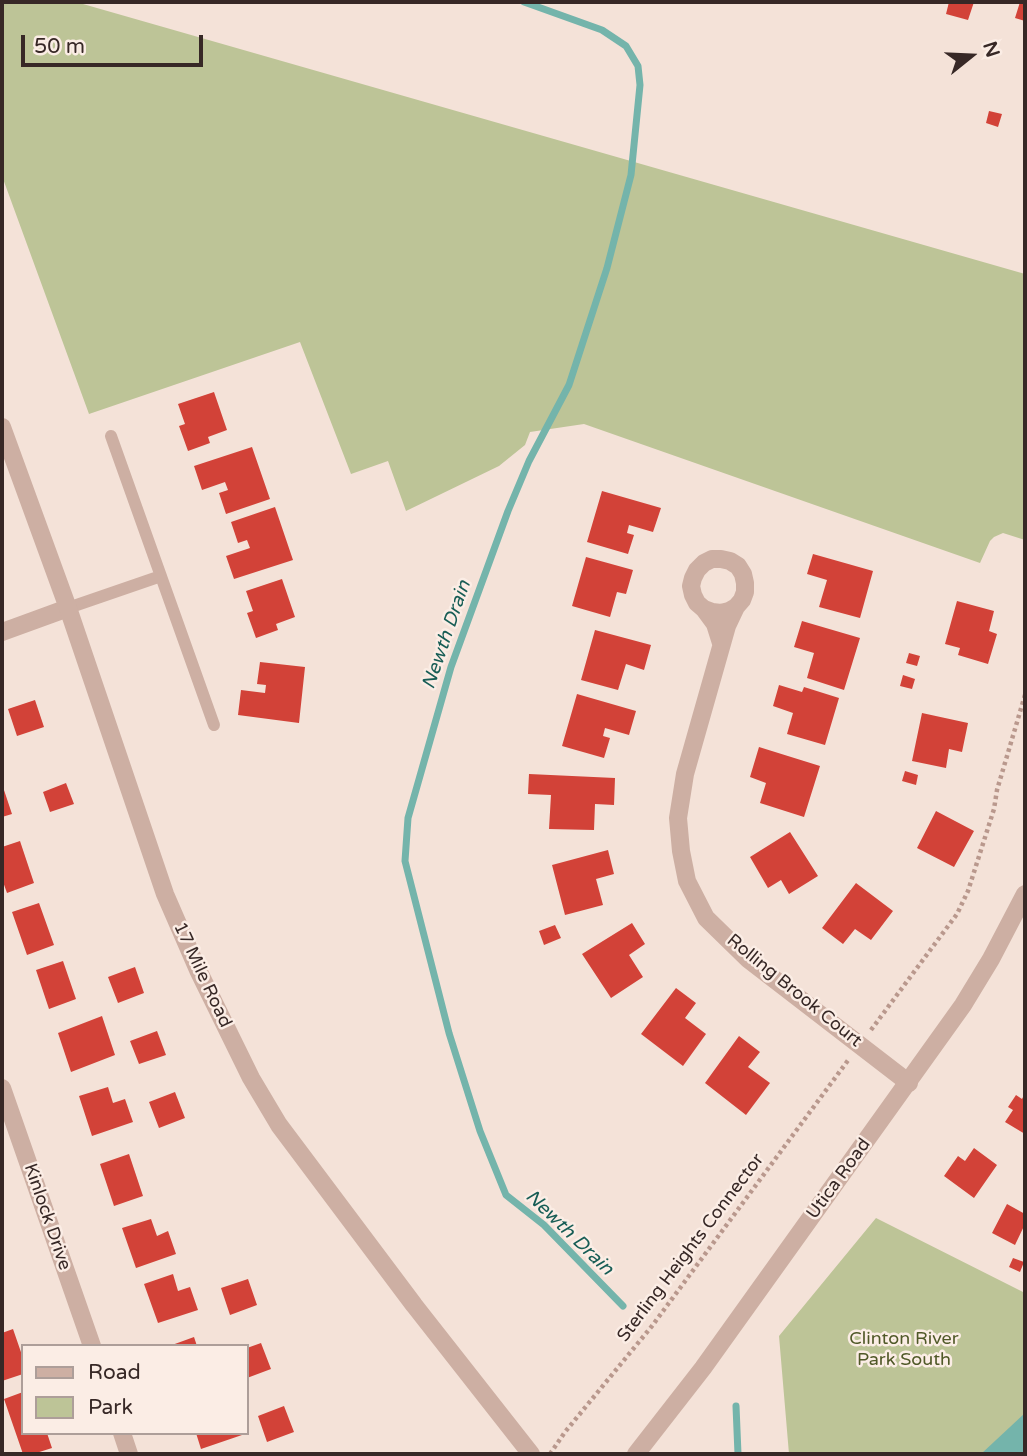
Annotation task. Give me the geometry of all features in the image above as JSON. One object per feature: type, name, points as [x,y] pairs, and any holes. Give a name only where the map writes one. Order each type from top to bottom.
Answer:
[{"type":"street","name":"17 Mile Road","points":[[2,427],[68,608],[165,894],[198,970],[251,1078],[279,1125],[531,1454]]},
{"type":"street","name":"Rolling Brook Court","points":[[721,643],[715,624],[697,603],[691,586],[697,570],[712,559],[730,561],[738,566],[746,583],[742,600],[726,626],[685,774],[678,818],[687,881],[706,918],[748,959],[909,1083]]},
{"type":"street","points":[[704,609],[720,613],[736,607]]},
{"type":"street","points":[[2,632],[68,608]]},
{"type":"street","name":"Utica Road","points":[[636,1454],[703,1368],[963,1006],[1025,894]]},
{"type":"street","name":"Kinlock Drive","points":[[2,1088],[91,1344]]},
{"type":"street","points":[[123,1435],[129,1454]]},
{"type":"lane","points":[[111,436],[214,725]]},
{"type":"lane","points":[[68,608],[161,576]]},
{"type":"path","points":[[874,1026],[957,914],[968,891],[995,809],[997,790],[1025,695]]},
{"type":"path","name":"Sterling Heights Connector","points":[[550,1454],[652,1326],[851,1056]]},
{"type":"green space","points":[[2,2],[76,2],[1025,274],[1025,540],[1003,533],[994,537],[980,563],[584,424],[530,432],[525,445],[499,466],[406,511],[388,461],[351,474],[300,342],[89,414],[2,176]]},
{"type":"green space","name":"Clinton River Park South","points":[[876,1218],[1025,1293],[1025,1454],[789,1454],[779,1336]]},
{"type":"water","points":[[1025,1413],[1025,1454],[981,1454]]},
{"type":"building","points":[[949,2],[974,2],[968,20],[946,14]]},
{"type":"building","points":[[1020,2],[1025,2],[1025,21],[1015,18]]},
{"type":"building","points":[[989,111],[1002,114],[998,127],[986,123]]},
{"type":"building","points":[[214,392],[227,430],[208,437],[210,443],[188,451],[179,426],[185,424],[178,404]]},
{"type":"building","points":[[252,447],[270,499],[226,514],[219,493],[228,490],[225,482],[202,490],[194,466]]},
{"type":"building","points":[[602,491],[661,508],[653,532],[629,525],[627,533],[634,535],[628,554],[587,542]]},
{"type":"building","points":[[275,507],[293,560],[234,579],[226,556],[250,548],[247,540],[238,543],[231,522]]},
{"type":"building","points":[[813,554],[873,571],[860,618],[819,607],[827,580],[807,574]]},
{"type":"building","points":[[586,557],[633,570],[626,594],[617,592],[610,617],[572,606]]},
{"type":"building","points":[[282,579],[295,617],[276,624],[278,630],[256,638],[247,613],[253,611],[246,591]]},
{"type":"building","points":[[957,601],[994,611],[989,631],[997,634],[988,664],[958,655],[960,648],[945,644]]},
{"type":"building","points":[[802,621],[860,638],[844,690],[807,678],[814,653],[794,647]]},
{"type":"building","points":[[595,630],[651,645],[644,670],[626,664],[618,690],[581,680]]},
{"type":"building","points":[[909,653],[920,656],[917,666],[906,663]]},
{"type":"building","points":[[260,662],[305,667],[299,723],[238,715],[241,690],[265,693],[266,685],[257,684]]},
{"type":"building","points":[[903,675],[915,679],[912,689],[900,686]]},
{"type":"building","points":[[779,685],[802,692],[804,687],[839,698],[825,745],[787,734],[793,713],[773,706]]},
{"type":"building","points":[[577,694],[636,711],[629,735],[605,728],[603,736],[610,738],[604,758],[562,746]]},
{"type":"building","points":[[35,700],[44,727],[17,736],[8,709]]},
{"type":"building","points":[[922,713],[968,723],[962,752],[949,749],[946,768],[912,761]]},
{"type":"building","points":[[759,747],[820,766],[804,817],[760,803],[766,783],[750,777]]},
{"type":"building","points":[[905,771],[918,775],[916,785],[902,781]]},
{"type":"building","points":[[529,774],[615,778],[614,805],[595,804],[594,830],[549,829],[551,795],[528,794]]},
{"type":"building","points":[[66,783],[74,804],[50,812],[43,792]]},
{"type":"building","points":[[2,784],[12,814],[2,817]]},
{"type":"building","points":[[936,811],[974,831],[954,867],[917,848]]},
{"type":"building","points":[[790,832],[818,876],[789,894],[781,880],[768,888],[750,857]]},
{"type":"building","points":[[20,841],[34,883],[7,893],[2,879],[2,847]]},
{"type":"building","points":[[608,850],[614,874],[596,879],[603,905],[565,915],[552,865]]},
{"type":"building","points":[[856,883],[893,911],[871,940],[855,929],[843,944],[822,928]]},
{"type":"building","points":[[39,903],[54,945],[27,955],[12,912]]},
{"type":"building","points":[[632,923],[645,944],[629,955],[643,977],[611,998],[582,954]]},
{"type":"building","points":[[555,925],[561,938],[544,945],[539,931]]},
{"type":"building","points":[[63,961],[76,999],[49,1009],[36,970]]},
{"type":"building","points":[[135,967],[144,993],[118,1003],[108,977]]},
{"type":"building","points":[[676,988],[696,1003],[685,1018],[706,1034],[683,1066],[641,1034]]},
{"type":"building","points":[[102,1016],[115,1055],[71,1072],[58,1033]]},
{"type":"building","points":[[157,1031],[166,1055],[139,1064],[130,1041]]},
{"type":"building","points":[[739,1036],[760,1052],[748,1067],[770,1083],[746,1115],[705,1083]]},
{"type":"building","points":[[108,1087],[113,1103],[125,1099],[133,1122],[92,1136],[79,1096]]},
{"type":"building","points":[[175,1092],[185,1118],[159,1128],[149,1102]]},
{"type":"building","points":[[1025,1093],[1025,1134],[1005,1122],[1013,1110],[1008,1107],[1016,1095],[1022,1099]]},
{"type":"building","points":[[974,1148],[997,1165],[974,1198],[944,1176],[958,1156],[965,1161]]},
{"type":"building","points":[[129,1154],[143,1196],[114,1206],[100,1164]]},
{"type":"building","points":[[1007,1204],[1025,1214],[1025,1224],[1015,1245],[992,1233]]},
{"type":"building","points":[[151,1219],[157,1236],[168,1231],[176,1254],[136,1268],[122,1228]]},
{"type":"building","points":[[1013,1258],[1024,1262],[1020,1272],[1009,1267]]},
{"type":"building","points":[[173,1274],[178,1291],[190,1287],[198,1310],[158,1323],[144,1284]]},
{"type":"building","points":[[248,1279],[257,1305],[230,1315],[221,1288]]},
{"type":"building","points":[[13,1329],[21,1352],[21,1375],[2,1381],[2,1333]]},
{"type":"building","points":[[194,1337],[196,1344],[175,1344]]},
{"type":"building","points":[[261,1343],[271,1369],[248,1378],[248,1348]]},
{"type":"building","points":[[21,1393],[21,1435],[48,1435],[52,1448],[23,1454],[4,1399]]},
{"type":"building","points":[[284,1406],[294,1432],[267,1442],[258,1416]]},
{"type":"building","points":[[197,1435],[242,1435],[201,1449]]},
{"type":"waterway","name":"Newth Drain","points":[[524,2],[602,30],[626,46],[638,66],[640,85],[631,175],[607,268],[569,385],[529,461],[508,511],[451,667],[408,818],[405,861],[449,1033],[480,1131],[506,1195],[544,1225],[623,1306]]},
{"type":"waterway","name":"Newth Drain","points":[[736,1406],[738,1454]]}]
